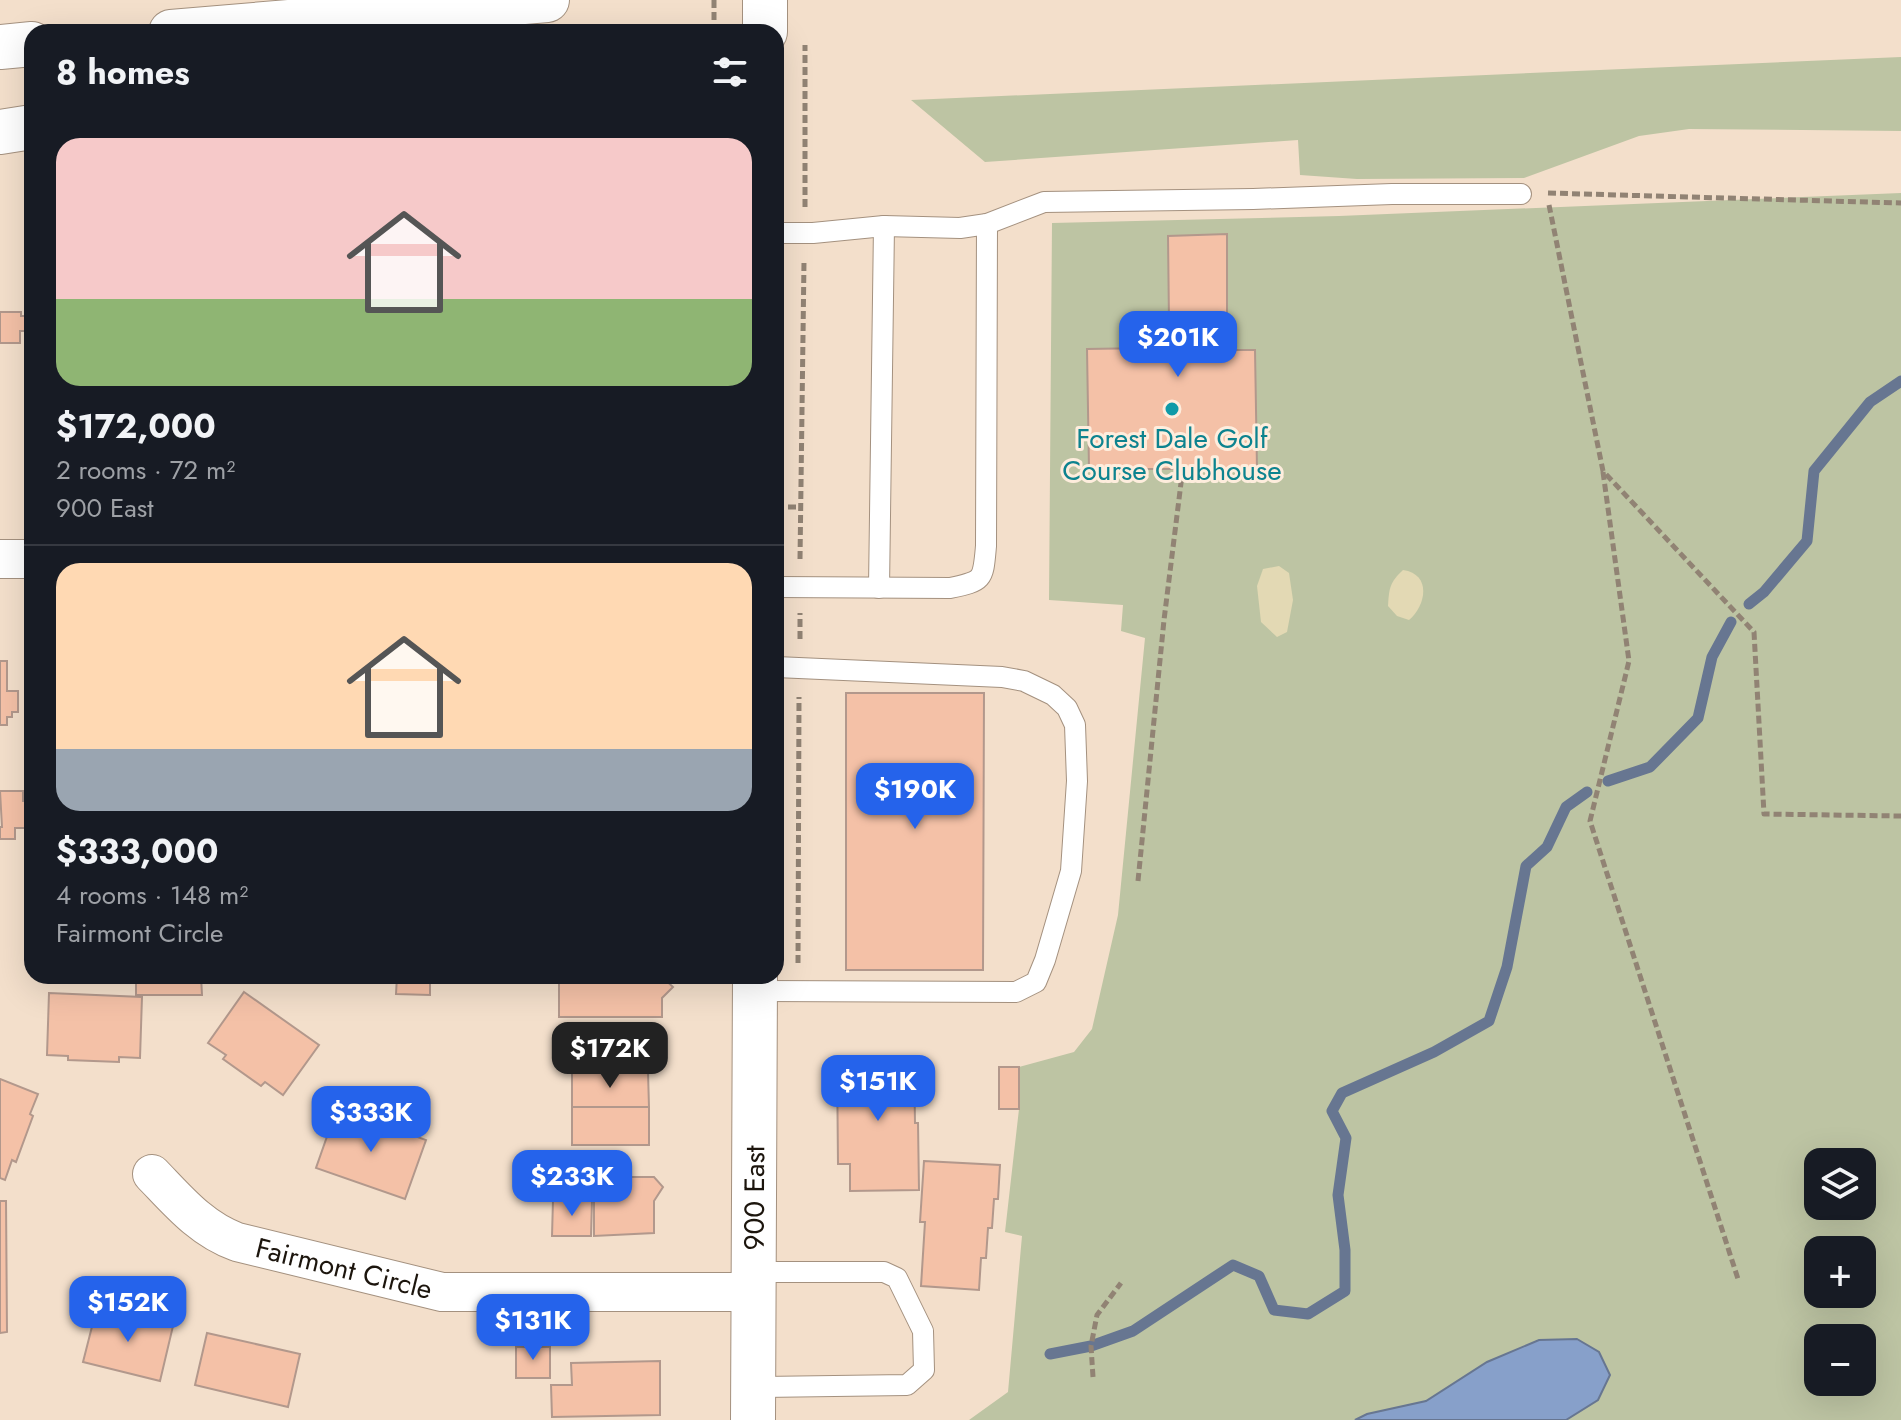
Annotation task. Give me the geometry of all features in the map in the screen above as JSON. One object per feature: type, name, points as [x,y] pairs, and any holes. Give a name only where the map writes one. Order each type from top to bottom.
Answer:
[{"type":"main road","points":[[765,0],[780,24]]},
{"type":"main road","points":[[266,24],[528,2]]},
{"type":"main road","points":[[433,24],[528,2]]},
{"type":"main road","points":[[0,47],[24,45]]},
{"type":"main road","points":[[0,132],[24,128]]},
{"type":"main road","name":"900 East","points":[[753,1403],[754,984]]},
{"type":"street","points":[[0,559],[24,559]]},
{"type":"street","name":"Fairmont Circle","points":[[152,1174],[193,1217],[220,1236],[442,1292],[458,1294],[753,1282]]},
{"type":"lane","points":[[784,233],[884,226],[960,228],[987,224],[1044,202],[1521,194]]},
{"type":"lane","points":[[784,587],[950,588],[974,583],[984,573],[987,224]]},
{"type":"lane","points":[[879,588],[884,226]]},
{"type":"lane","points":[[754,984],[797,992],[1016,992],[1036,982],[1071,871],[1077,781],[1075,725],[1067,708],[1053,695],[1024,681],[1002,677],[784,667]]},
{"type":"lane","points":[[753,1282],[884,1272],[897,1278],[923,1331],[924,1370],[907,1385],[753,1403]]},
{"type":"path","points":[[714,0],[714,24]]},
{"type":"path","points":[[785,32],[805,233],[797,992]]},
{"type":"path","points":[[1739,1282],[1590,821],[1629,661],[1603,471],[1546,193],[1901,203]]},
{"type":"path","points":[[1603,471],[1754,632],[1764,814],[1901,816]]},
{"type":"path","points":[[1138,881],[1182,475]]},
{"type":"path","points":[[784,507],[801,507]]},
{"type":"path","points":[[1093,1377],[1091,1346],[1097,1315],[1121,1283]]},
{"type":"green space","points":[[1901,57],[1901,131],[1689,129],[1639,136],[1524,178],[1357,179],[1300,175],[1298,140],[985,162],[911,100]]},
{"type":"green space","points":[[1901,193],[1901,1420],[969,1420],[1008,1392],[1022,1236],[1005,1232],[1019,1109],[1019,1067],[1074,1052],[1092,1029],[1118,915],[1145,638],[1121,631],[1123,605],[1049,600],[1052,223],[1339,216]]},
{"type":"sand","points":[[1279,566],[1289,573],[1293,600],[1287,632],[1277,637],[1261,622],[1257,586],[1263,569]]},
{"type":"sand","points":[[1403,570],[1419,578],[1423,591],[1419,607],[1409,620],[1397,616],[1388,606],[1391,586]]},
{"type":"water","points":[[1577,1339],[1599,1352],[1610,1375],[1598,1400],[1566,1420],[1355,1420],[1367,1414],[1426,1401],[1487,1362],[1539,1340]]},
{"type":"building","name":"Forest Dale Golf Course Clubhouse","points":[[1227,234],[1227,350],[1255,350],[1257,469],[1089,469],[1087,349],[1147,348],[1147,322],[1169,322],[1168,236]]},
{"type":"building","points":[[0,312],[21,312],[24,331],[20,331],[20,343],[0,343]]},
{"type":"building","points":[[0,661],[7,661],[7,691],[18,691],[18,712],[12,712],[12,717],[7,717],[7,725],[0,725]]},
{"type":"building","points":[[846,693],[984,693],[983,970],[846,970]]},
{"type":"building","points":[[0,791],[23,791],[24,828],[15,828],[15,839],[0,839]]},
{"type":"building","points":[[136,984],[201,984],[202,995],[136,995]]},
{"type":"building","points":[[397,984],[430,984],[430,995],[396,994]]},
{"type":"building","points":[[559,984],[670,984],[673,987],[662,998],[662,1017],[559,1017]]},
{"type":"building","points":[[244,992],[319,1045],[283,1095],[265,1082],[261,1086],[223,1059],[226,1055],[208,1043]]},
{"type":"building","points":[[49,993],[142,997],[140,1058],[119,1057],[119,1062],[68,1060],[68,1056],[47,1055]]},
{"type":"building","points":[[573,1041],[648,1042],[648,1072],[572,1072]]},
{"type":"building","points":[[837,1057],[914,1057],[919,1190],[850,1191],[850,1164],[838,1164]]},
{"type":"building","points":[[999,1067],[1019,1067],[1019,1109],[999,1109]]},
{"type":"building","points":[[572,1072],[648,1072],[649,1107],[572,1107]]},
{"type":"building","points":[[0,1079],[38,1094],[16,1162],[12,1160],[5,1180],[0,1178]]},
{"type":"building","points":[[572,1107],[649,1107],[649,1145],[572,1145]]},
{"type":"building","points":[[337,1108],[426,1140],[405,1199],[316,1168]]},
{"type":"building","points":[[924,1161],[1000,1165],[998,1199],[994,1199],[992,1228],[988,1228],[986,1258],[981,1258],[979,1290],[921,1286],[925,1222],[920,1222]]},
{"type":"building","points":[[594,1177],[654,1177],[663,1187],[654,1201],[654,1233],[594,1236]]},
{"type":"building","points":[[553,1200],[592,1201],[591,1236],[552,1236]]},
{"type":"building","points":[[0,1201],[6,1201],[7,1332],[0,1333]]},
{"type":"building","points":[[97,1307],[173,1326],[160,1381],[83,1362]]},
{"type":"building","points":[[207,1333],[300,1354],[288,1407],[195,1385]]},
{"type":"building","points":[[516,1347],[550,1347],[550,1378],[516,1378]]},
{"type":"building","points":[[660,1361],[660,1415],[552,1417],[551,1385],[572,1385],[571,1363]]},
{"type":"waterway","points":[[1749,604],[1764,592],[1807,541],[1814,471],[1870,402],[1901,381]]},
{"type":"waterway","points":[[1608,781],[1650,767],[1698,718],[1712,657],[1731,622]]},
{"type":"waterway","points":[[1050,1354],[1091,1346],[1133,1331],[1233,1265],[1259,1276],[1274,1310],[1308,1314],[1345,1291],[1345,1250],[1338,1195],[1346,1138],[1332,1111],[1342,1093],[1434,1052],[1489,1021],[1507,967],[1526,866],[1547,847],[1566,807],[1587,792]]},
{"type":"place","name":"Forest Dale Golf Course Clubhouse","points":[[1172,409]]}]
